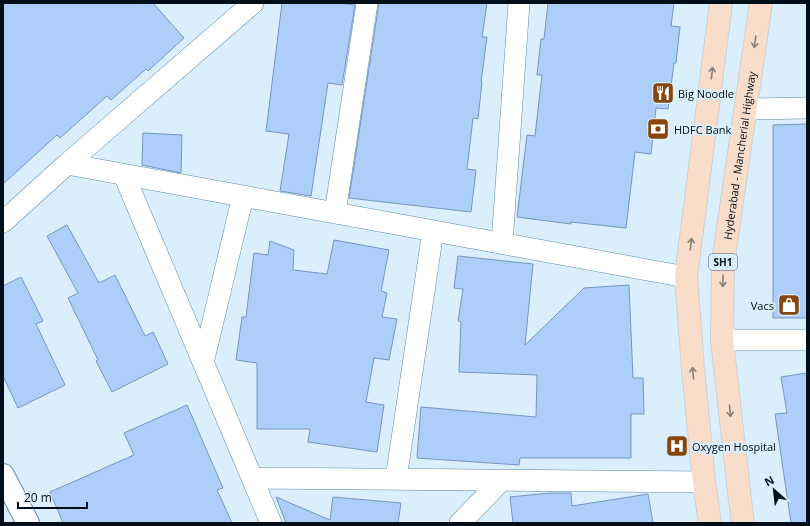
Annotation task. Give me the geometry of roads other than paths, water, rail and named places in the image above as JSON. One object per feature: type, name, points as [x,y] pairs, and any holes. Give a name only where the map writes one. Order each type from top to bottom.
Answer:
[{"type":"main road","points":[[710,523],[704,482],[686,277],[721,3]]},
{"type":"main road","name":"Hyderabad - Mancherial Highway","points":[[743,523],[722,340],[723,263],[761,3]]},
{"type":"street","points":[[3,222],[67,164],[253,3]]},
{"type":"street","points":[[335,213],[367,3]]},
{"type":"street","points":[[502,244],[519,3]]},
{"type":"street","points":[[746,109],[807,108]]},
{"type":"street","points":[[67,164],[686,277]]},
{"type":"street","points":[[124,174],[271,523]]},
{"type":"street","points":[[203,363],[243,196]]},
{"type":"street","points":[[396,480],[433,231]]},
{"type":"street","points":[[722,340],[807,340]]},
{"type":"street","points":[[3,475],[28,523]]},
{"type":"street","points":[[252,478],[704,482]]},
{"type":"street","points":[[460,523],[477,515],[502,480]]},
{"type":"place","name":"Big Noodle","points":[[663,93]]},
{"type":"place","name":"HDFC Bank","points":[[658,129]]},
{"type":"place","name":"Vacs","points":[[789,305]]},
{"type":"place","name":"Oxygen Hospital","points":[[677,446]]}]
